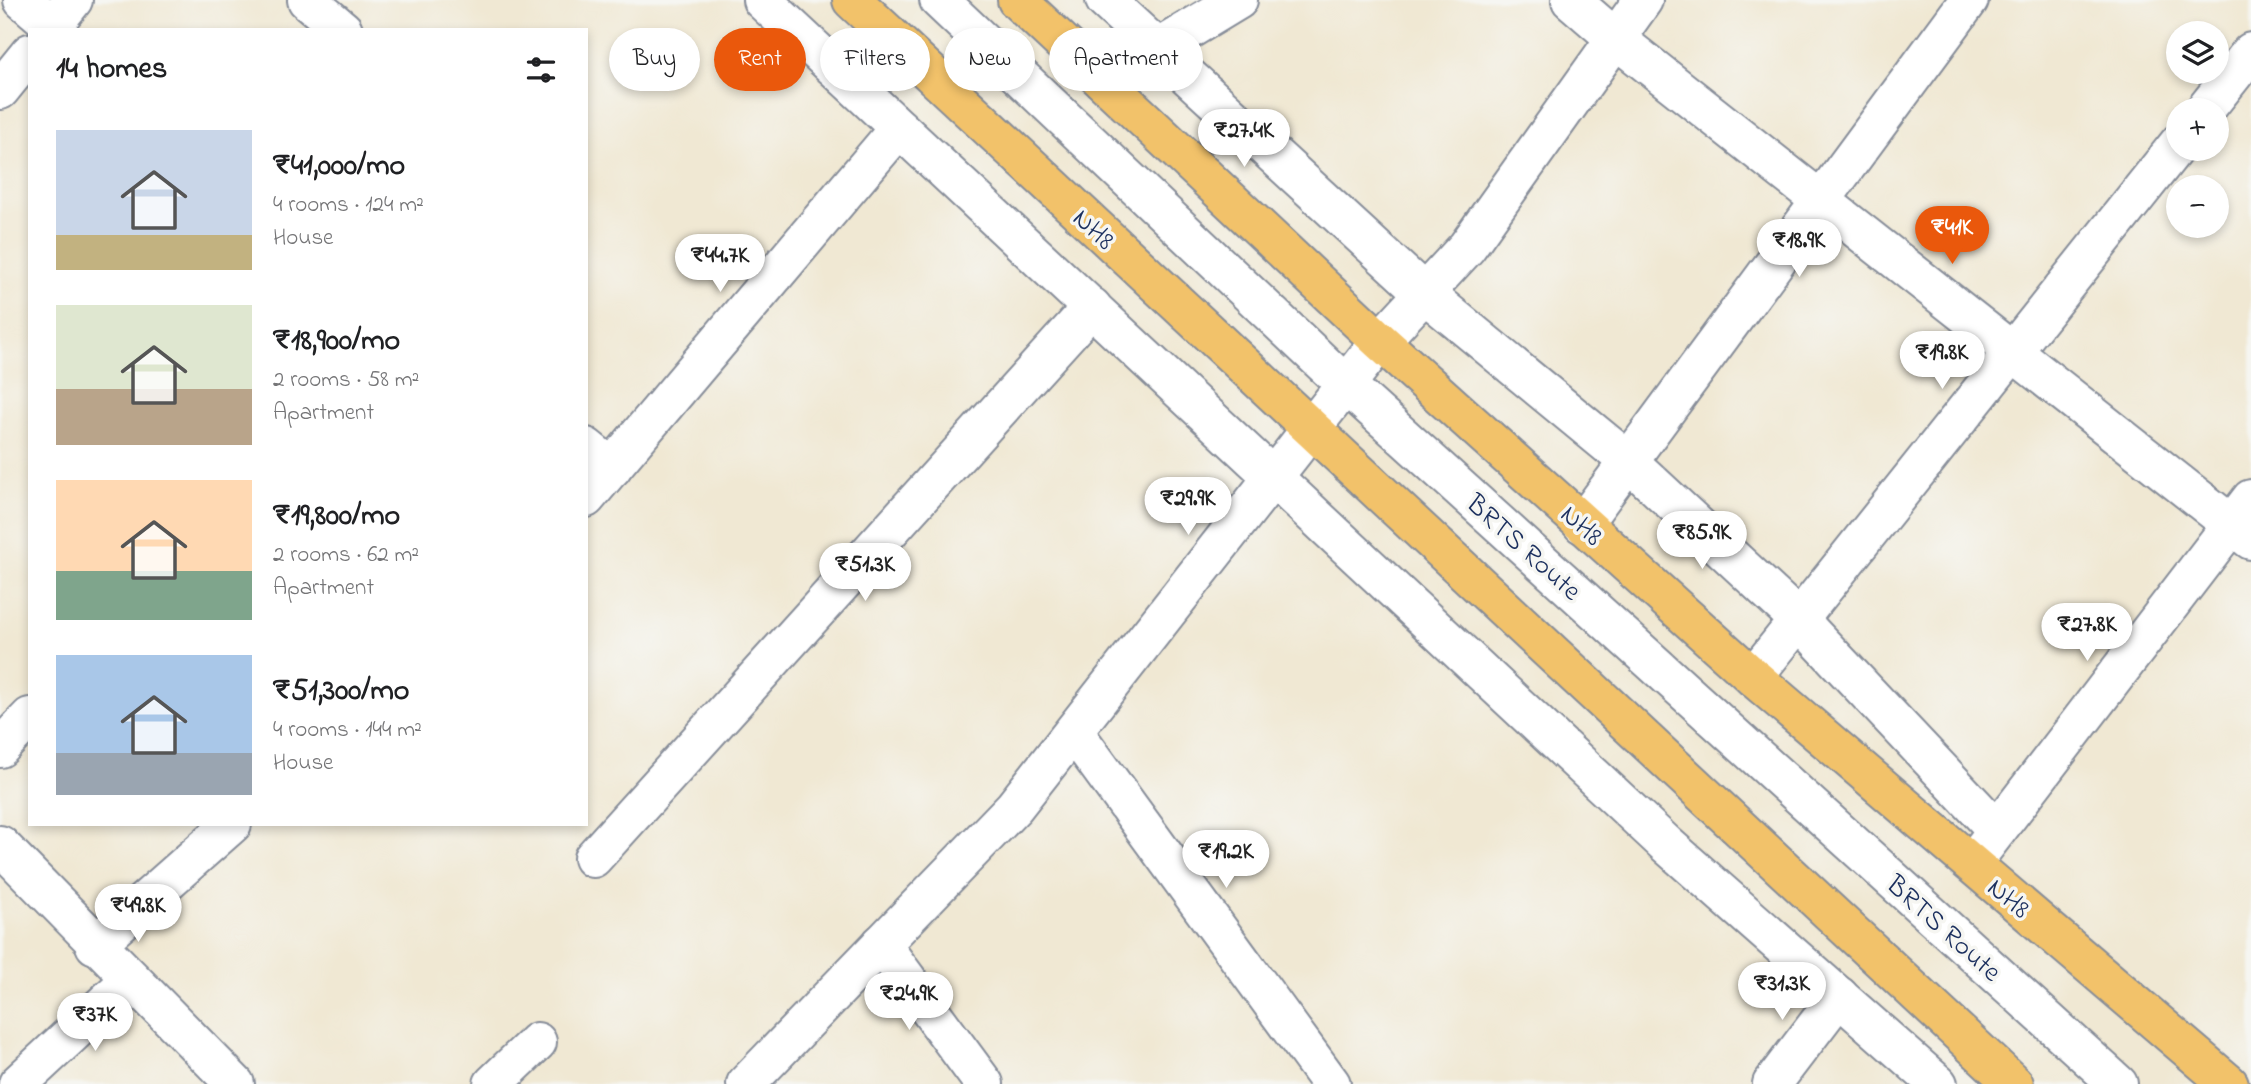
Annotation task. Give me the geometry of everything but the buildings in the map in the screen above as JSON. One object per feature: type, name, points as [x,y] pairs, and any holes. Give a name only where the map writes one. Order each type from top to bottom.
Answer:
[{"type":"main road","name":"NH8","points":[[852,0],[2014,1084]]},
{"type":"main road","name":"NH8","points":[[1017,0],[1049,30]]},
{"type":"main road","name":"NH8","points":[[1115,91],[1380,341],[1753,677],[2229,1084]]},
{"type":"street","points":[[23,0],[52,28]]},
{"type":"street","points":[[307,0],[341,28]]},
{"type":"street","points":[[762,0],[1666,844],[1938,1084]]},
{"type":"street","name":"BRTS Route","points":[[939,0],[1345,384],[2118,1084]]},
{"type":"street","points":[[1105,0],[1135,28]]},
{"type":"street","points":[[1191,28],[1238,0]]},
{"type":"street","points":[[1571,0],[1616,39],[2012,352],[2245,521],[1971,864]]},
{"type":"street","points":[[746,1084],[1014,807],[1345,384],[1380,341],[1467,247],[1643,0]]},
{"type":"street","points":[[1582,524],[1969,0]]},
{"type":"street","points":[[2215,98],[2251,52]]},
{"type":"street","points":[[0,90],[28,57]]},
{"type":"street","points":[[1203,90],[1424,293],[1628,461],[1798,619],[1997,830]]},
{"type":"street","points":[[588,492],[599,458],[899,128]]},
{"type":"street","points":[[1753,677],[2166,159]]},
{"type":"street","points":[[593,859],[1092,307]]},
{"type":"street","points":[[0,747],[28,719]]},
{"type":"street","points":[[1074,732],[1331,1084]]},
{"type":"street","points":[[95,944],[230,826]]},
{"type":"street","points":[[0,845],[234,1084]]},
{"type":"street","points":[[881,944],[984,1084]]},
{"type":"street","points":[[18,1084],[131,979]]},
{"type":"street","points":[[1772,1084],[1839,996]]},
{"type":"street","points":[[493,1084],[537,1042]]}]
